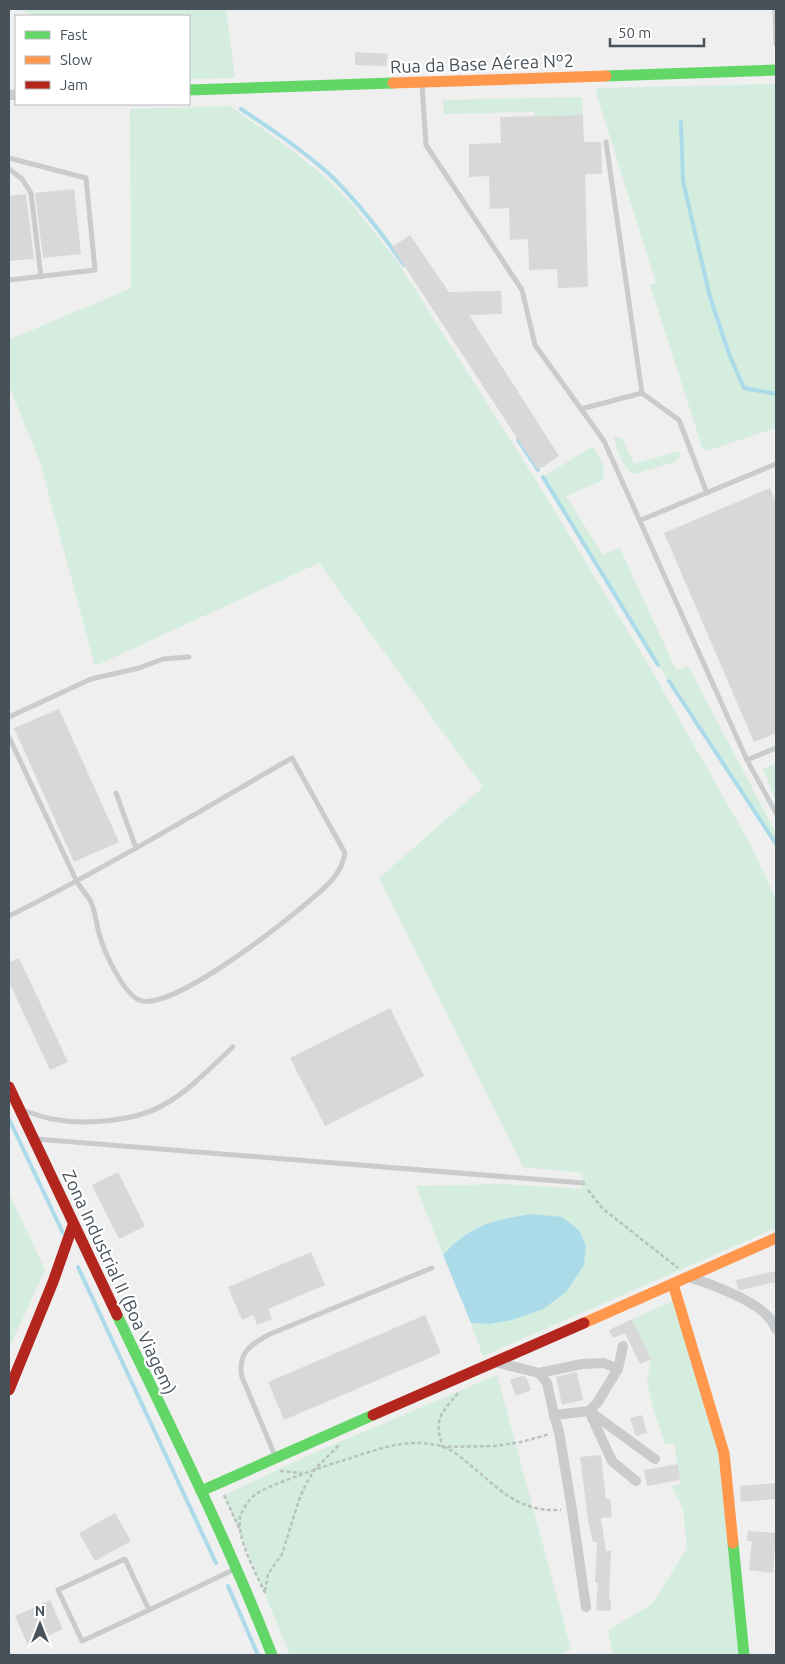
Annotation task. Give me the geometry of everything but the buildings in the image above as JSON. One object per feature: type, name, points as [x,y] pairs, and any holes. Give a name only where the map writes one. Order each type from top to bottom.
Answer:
[{"type":"street","name":"Rua da Base Aérea Nº2","points":[[190,90],[776,70]]},
{"type":"street","name":"Zona Industrial II (Boa Viagem)","points":[[9,1087],[236,1568],[272,1655]]},
{"type":"street","points":[[9,1390],[74,1225]]},
{"type":"street","points":[[200,1492],[776,1238]]},
{"type":"street","points":[[689,1277],[716,1286],[752,1304],[770,1318],[776,1329]]},
{"type":"street","points":[[673,1284],[724,1453],[744,1655]]},
{"type":"street","points":[[554,1416],[589,1411],[597,1403],[618,1369],[623,1346]]},
{"type":"street","points":[[495,1362],[540,1373],[582,1364],[604,1363],[618,1369]]},
{"type":"street","points":[[540,1373],[547,1383],[559,1432],[586,1607]]},
{"type":"street","points":[[589,1411],[655,1459]]},
{"type":"street","points":[[589,1411],[612,1460],[636,1481]]},
{"type":"lane","points":[[775,12],[776,44]]},
{"type":"lane","points":[[422,83],[426,145],[522,290],[535,345],[604,441],[748,760],[776,813]]},
{"type":"lane","points":[[606,142],[642,393],[679,420],[707,493]]},
{"type":"lane","points":[[9,158],[86,178],[96,270],[9,280]]},
{"type":"lane","points":[[9,169],[22,179],[31,193],[40,277]]},
{"type":"lane","points":[[581,409],[642,393]]},
{"type":"lane","points":[[641,520],[776,464]]},
{"type":"lane","points":[[9,717],[91,679],[139,668],[163,659],[189,657]]},
{"type":"lane","points":[[9,737],[76,882],[89,900],[97,919],[106,953],[131,996],[140,1002],[164,999],[193,984],[269,934],[333,879],[342,867],[345,853],[292,758],[76,882],[9,916]]},
{"type":"lane","points":[[748,760],[776,748]]},
{"type":"lane","points":[[116,793],[136,848]]},
{"type":"lane","points":[[19,1110],[50,1119],[80,1122],[109,1120],[139,1114],[171,1100],[233,1047]]},
{"type":"lane","points":[[33,1139],[583,1183]]},
{"type":"lane","points":[[277,1458],[242,1377],[240,1368],[241,1360],[245,1353],[259,1340],[270,1334],[432,1268]]},
{"type":"lane","points":[[149,1610],[125,1559],[58,1590],[82,1641],[149,1610],[236,1568]]},
{"type":"path","points":[[583,1183],[602,1208],[689,1277]]},
{"type":"path","points":[[458,1392],[440,1415],[438,1426],[443,1447],[465,1460],[492,1485],[512,1498],[542,1510],[572,1510]]},
{"type":"path","points":[[240,1530],[240,1518],[249,1500],[266,1489],[315,1469],[375,1450],[402,1444],[430,1444],[443,1447],[501,1445],[559,1432]]},
{"type":"path","points":[[264,1600],[268,1574],[282,1554],[300,1497],[315,1469]]},
{"type":"path","points":[[218,1484],[240,1530],[247,1552],[265,1593]]},
{"type":"green space","points":[[21,9],[226,9],[235,78],[190,79],[190,15],[30,15]]},
{"type":"green space","points":[[776,84],[776,428],[706,451],[703,450],[650,285],[656,283],[597,96],[597,88]]},
{"type":"green space","points":[[582,97],[583,115],[535,117],[534,112],[444,114],[443,100]]},
{"type":"green space","points":[[230,106],[289,148],[325,177],[351,203],[397,261],[532,474],[652,671],[750,844],[776,899],[776,1228],[483,1356],[471,1323],[489,1324],[532,1214],[494,1222],[473,1230],[443,1255],[416,1186],[504,1184],[582,1189],[583,1173],[523,1167],[379,878],[483,787],[319,563],[95,666],[40,462],[9,386],[9,340],[131,288],[130,109]]},
{"type":"green space","points":[[613,437],[622,438],[634,464],[679,451],[680,456],[675,462],[634,474],[623,463]]},
{"type":"green space","points":[[593,446],[604,468],[601,481],[566,496],[603,555],[620,548],[676,670],[688,666],[776,833],[776,844],[658,665],[543,477]]},
{"type":"green space","points":[[776,763],[776,801],[763,769]]},
{"type":"green space","points":[[9,1193],[45,1270],[9,1348]]},
{"type":"green space","points":[[673,1301],[724,1453],[744,1655],[613,1655],[608,1631],[653,1603],[687,1548],[683,1509],[672,1486],[681,1484],[674,1443],[665,1444],[647,1382],[651,1359],[632,1319]]},
{"type":"green space","points":[[497,1375],[571,1649],[558,1655],[290,1655],[224,1495],[307,1456]]},
{"type":"water","points":[[532,1214],[562,1217],[579,1230],[586,1246],[584,1265],[566,1292],[543,1309],[512,1320],[489,1324],[471,1323],[443,1255],[473,1230],[494,1222]]},
{"type":"waterway","points":[[241,109],[297,147],[328,173],[349,194],[387,240],[404,265]]},
{"type":"waterway","points":[[681,122],[683,181],[710,297],[729,354],[744,388],[776,394]]},
{"type":"waterway","points":[[518,440],[538,470]]},
{"type":"waterway","points":[[543,477],[658,665]]},
{"type":"waterway","points":[[669,681],[776,844]]},
{"type":"waterway","points":[[9,1119],[63,1233]]},
{"type":"waterway","points":[[78,1267],[216,1563]]},
{"type":"waterway","points":[[228,1586],[258,1655]]},
{"type":"traffic: fast","points":[[606,76],[776,70]]},
{"type":"traffic: fast","points":[[190,90],[393,83]]},
{"type":"traffic: fast","points":[[117,1315],[217,1526],[272,1655]]},
{"type":"traffic: fast","points":[[201,1491],[373,1415]]},
{"type":"traffic: fast","points":[[733,1543],[744,1655]]},
{"type":"traffic: slow","points":[[393,83],[606,76]]},
{"type":"traffic: slow","points":[[584,1323],[776,1238]]},
{"type":"traffic: slow","points":[[673,1284],[724,1453],[733,1543]]},
{"type":"traffic: jam","points":[[9,1087],[117,1315]]},
{"type":"traffic: jam","points":[[9,1390],[53,1282],[73,1225]]},
{"type":"traffic: jam","points":[[373,1415],[584,1323]]}]
